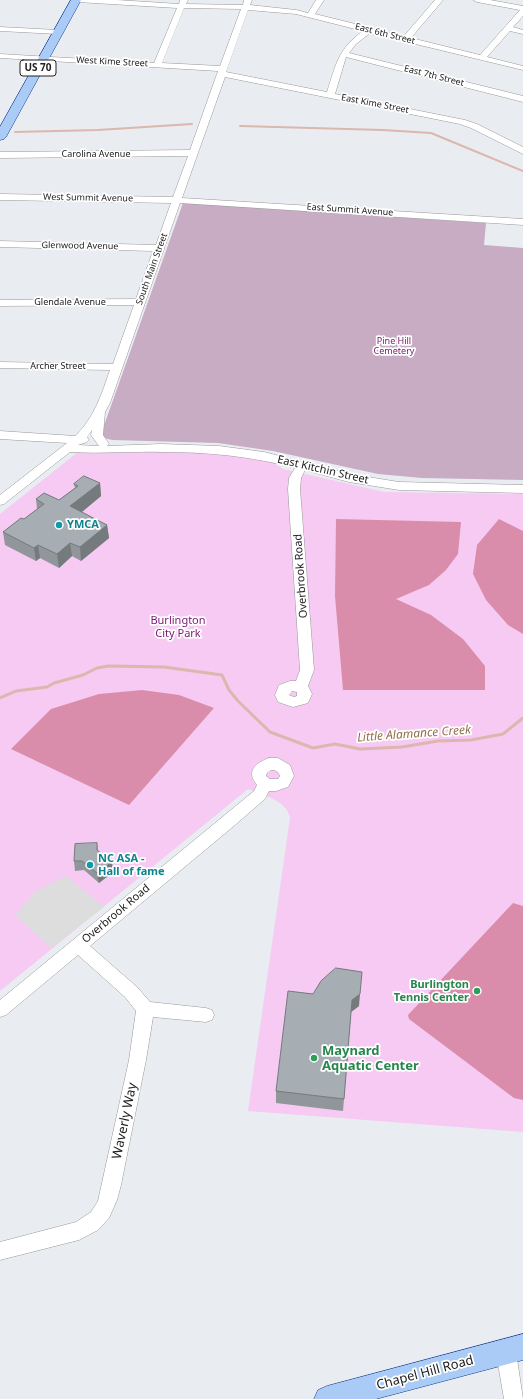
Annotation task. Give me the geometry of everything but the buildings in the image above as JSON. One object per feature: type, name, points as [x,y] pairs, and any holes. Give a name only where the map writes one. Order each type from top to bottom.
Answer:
[{"type":"main road","name":"US 70","points":[[0,137],[3,124],[44,58],[77,0]]},
{"type":"main road","name":"Chapel Hill Road","points":[[328,1399],[514,1349]]},
{"type":"street","name":"East 6th Street","points":[[77,0],[247,4],[311,16],[523,68]]},
{"type":"street","points":[[311,16],[320,0]]},
{"type":"street","points":[[406,39],[439,0]]},
{"type":"street","points":[[477,0],[523,8]]},
{"type":"street","points":[[157,64],[183,3]]},
{"type":"street","name":"South Main Street","points":[[0,501],[79,439],[100,409],[247,4]]},
{"type":"street","points":[[482,57],[523,11]]},
{"type":"street","points":[[508,28],[523,32]]},
{"type":"street","points":[[0,29],[58,32]]},
{"type":"street","points":[[330,95],[339,62],[353,42],[369,30]]},
{"type":"street","name":"East 7th Street","points":[[344,54],[523,99]]},
{"type":"street","name":"West Kime Street","points":[[0,56],[157,64],[222,71]]},
{"type":"street","name":"East Kime Street","points":[[222,71],[468,124],[523,151]]},
{"type":"street","name":"Carolina Avenue","points":[[0,155],[192,153]]},
{"type":"street","name":"West Summit Avenue","points":[[0,197],[176,200]]},
{"type":"street","name":"East Summit Avenue","points":[[176,200],[523,222]]},
{"type":"street","name":"Glenwood Avenue","points":[[0,244],[159,248]]},
{"type":"street","name":"Glendale Avenue","points":[[0,302],[140,302]]},
{"type":"street","name":"Archer Street","points":[[0,365],[116,367]]},
{"type":"street","points":[[100,409],[97,436],[103,444]]},
{"type":"street","name":"East Kitchin Street","points":[[0,435],[79,439],[122,449]]},
{"type":"street","name":"East Kitchin Street","points":[[68,448],[97,450],[219,450],[264,456],[349,478],[399,486],[523,489]]},
{"type":"street","name":"Overbrook Road","points":[[301,687],[307,670],[294,489],[295,478],[302,466]]},
{"type":"street","name":"Overbrook Road","points":[[0,1010],[260,795],[266,784]]},
{"type":"street","points":[[79,946],[131,992],[145,1009],[206,1015]]},
{"type":"street","name":"Waverly Way","points":[[0,1251],[79,1231],[90,1225],[98,1218],[106,1205],[143,1034],[145,1009]]},
{"type":"street","points":[[514,1349],[514,1399]]},
{"type":"green space","name":"Pine Hill Cemetery","points":[[183,203],[486,223],[484,245],[523,248],[523,480],[422,478],[378,474],[273,451],[218,443],[112,440],[104,438],[101,434]]},
{"type":"green space","name":"Burlington City Park","points":[[120,450],[220,451],[264,456],[283,469],[385,492],[523,494],[523,1132],[248,1111],[290,818],[283,805],[248,789],[0,991],[0,514],[78,452]]},
{"type":"shaded area","points":[[336,519],[461,522],[458,554],[446,570],[429,585],[396,599],[431,615],[463,639],[485,666],[485,690],[343,690],[335,596]]},
{"type":"shaded area","points":[[499,519],[523,531],[523,634],[508,625],[486,600],[473,574],[477,545]]},
{"type":"shaded area","points":[[142,690],[179,695],[214,708],[129,805],[11,749],[51,709],[99,694]]},
{"type":"shaded area","points":[[66,876],[104,907],[51,948],[15,915],[36,891]]},
{"type":"shaded area","name":"Burlington Tennis Center","points":[[513,903],[523,906],[523,1100],[514,1098],[409,1019],[408,1015]]},
{"type":"waterway","points":[[15,132],[98,130],[192,124]]},
{"type":"waterway","points":[[240,126],[383,130],[431,133],[523,171]]},
{"type":"waterway","name":"Little Alamance Creek","points":[[0,698],[16,691],[47,687],[54,683],[83,675],[97,668],[108,666],[164,667],[222,675],[229,690],[238,701],[270,732],[313,748],[335,744],[360,749],[402,747],[438,741],[471,740],[503,734],[523,718]]},
{"type":"place","name":"YMCA","points":[[59,525]]},
{"type":"place","name":"NC ASA - Hall of fame","points":[[90,865]]},
{"type":"place","name":"Burlington Tennis Center","points":[[477,991]]},
{"type":"place","name":"Maynard Aquatic Center","points":[[314,1058]]}]
